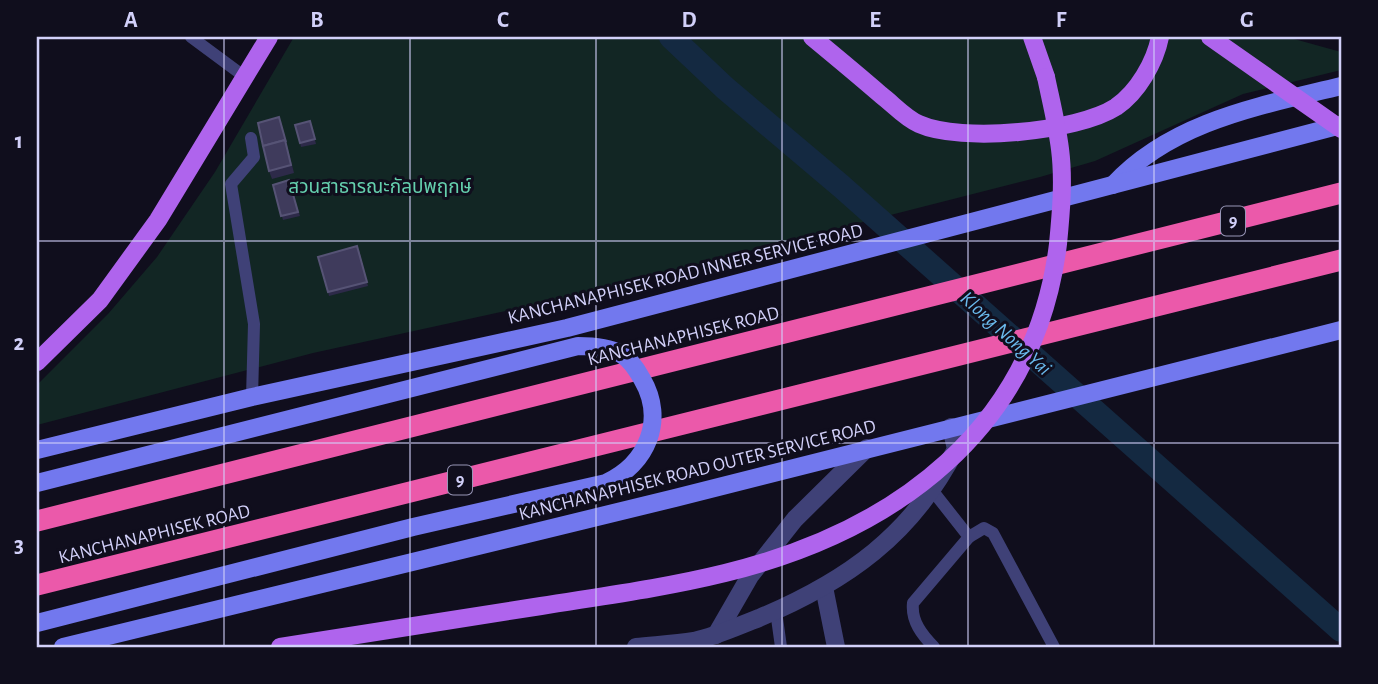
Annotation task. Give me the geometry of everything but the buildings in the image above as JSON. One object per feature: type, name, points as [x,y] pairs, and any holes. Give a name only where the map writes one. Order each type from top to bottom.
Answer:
[{"type":"highway","name":"KANCHANAPHISEK ROAD","points":[[37,521],[1341,193]]},
{"type":"highway","name":"KANCHANAPHISEK ROAD","points":[[37,586],[1341,260]]},
{"type":"main road","points":[[37,362],[100,300],[190,170],[269,37]]},
{"type":"main road","points":[[812,37],[916,123],[953,134],[1052,127],[1096,117],[1118,106],[1150,69],[1160,37]]},
{"type":"main road","points":[[280,647],[649,589],[726,573],[808,546],[874,517],[948,463],[984,427],[1013,379],[1037,329],[1053,279],[1061,215],[1060,150],[1046,77],[1032,37]]},
{"type":"main road","points":[[1210,37],[1341,127]]},
{"type":"main road","points":[[1113,185],[1134,162],[1191,128],[1341,86]]},
{"type":"main road","name":"KANCHANAPHISEK ROAD INNER SERVICE ROAD","points":[[37,450],[252,397],[567,328],[1341,127]]},
{"type":"main road","name":"KANCHANAPHISEK ROAD OUTER SERVICE ROAD","points":[[63,647],[1341,330]]},
{"type":"main road","points":[[37,483],[578,346],[596,346],[621,354],[635,367],[649,390],[653,414],[647,447],[629,469],[606,482],[413,527],[37,623]]},
{"type":"street","points":[[636,647],[716,635],[776,611],[824,587],[871,558],[908,521],[932,490],[956,449],[951,427]]},
{"type":"street","points":[[716,635],[750,576],[795,519],[867,448]]},
{"type":"street","points":[[824,587],[836,647]]},
{"type":"lane","points":[[191,37],[245,77]]},
{"type":"lane","points":[[251,138],[254,157],[231,184],[254,324],[252,397]]},
{"type":"lane","points":[[932,490],[969,537]]},
{"type":"lane","points":[[934,647],[923,636],[912,614],[913,603],[969,537],[984,528],[993,533],[1054,647]]},
{"type":"lane","points":[[776,611],[781,647]]},
{"type":"green space","name":"สวนสาธารณะกัลปพฤกษ์","points":[[294,37],[1287,37],[1341,52],[1341,70],[1243,94],[1095,161],[1040,177],[556,300],[313,353],[37,425],[37,385],[108,314],[157,257],[215,172]]},
{"type":"waterway","name":"Klong Nong Yai","points":[[671,37],[725,88],[841,186],[1341,630]]}]
